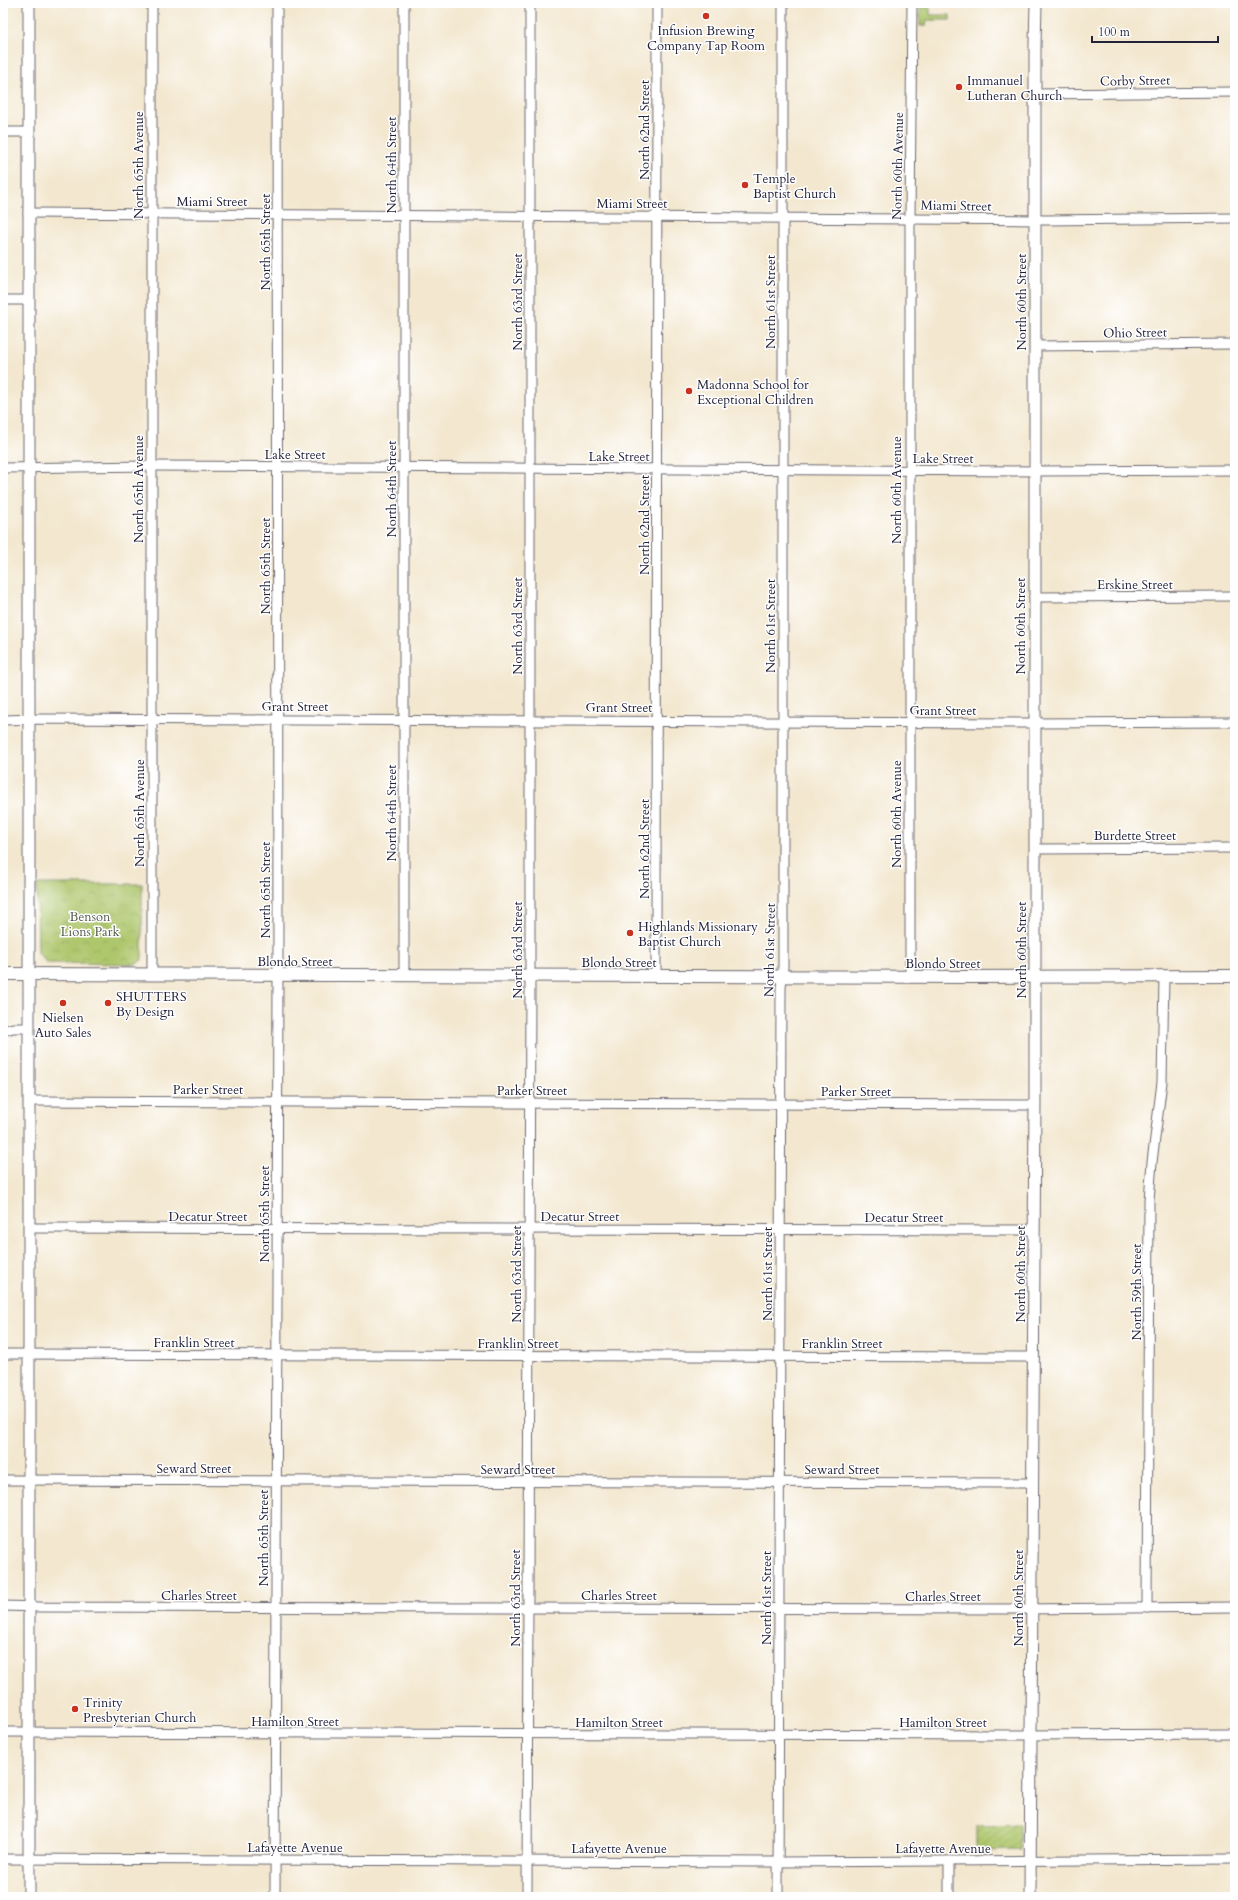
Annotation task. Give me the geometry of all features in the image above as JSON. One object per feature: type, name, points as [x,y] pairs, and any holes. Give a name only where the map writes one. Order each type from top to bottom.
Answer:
[{"type":"main road","name":"Blondo Street","points":[[3,974],[782,977],[1235,976]]},
{"type":"street","points":[[28,3],[28,974],[30,1101],[29,1897]]},
{"type":"street","name":"North 65th Avenue","points":[[152,3],[152,974]]},
{"type":"street","name":"North 65th Street","points":[[275,1897],[278,975],[278,3]]},
{"type":"street","name":"North 64th Street","points":[[404,3],[404,976]]},
{"type":"street","name":"North 63rd Street","points":[[527,1897],[530,1229],[530,3]]},
{"type":"street","name":"North 62nd Street","points":[[656,976],[658,217],[657,3]]},
{"type":"street","name":"North 61st Street","points":[[778,1897],[779,1230],[783,721],[783,3]]},
{"type":"street","name":"North 60th Avenue","points":[[910,977],[909,470],[912,3]]},
{"type":"street","name":"North 60th Street","points":[[1030,1897],[1035,1105],[1034,346],[1036,3]]},
{"type":"street","name":"Corby Street","points":[[1035,94],[1235,92]]},
{"type":"street","points":[[3,132],[28,132]]},
{"type":"street","name":"Miami Street","points":[[28,213],[1035,219],[1235,218]]},
{"type":"street","points":[[3,300],[28,300]]},
{"type":"street","name":"Ohio Street","points":[[1034,346],[1235,344]]},
{"type":"street","name":"Lake Street","points":[[3,468],[151,466],[1034,471],[1235,470]]},
{"type":"street","name":"Erskine Street","points":[[1034,597],[1235,596]]},
{"type":"street","name":"Grant Street","points":[[3,720],[657,720],[909,723],[1235,722]]},
{"type":"street","name":"Burdette Street","points":[[1034,849],[1235,848]]},
{"type":"street","name":"North 59th Street","points":[[1146,1608],[1149,1200],[1162,1082],[1164,977]]},
{"type":"street","points":[[3,1031],[13,1028],[29,1028]]},
{"type":"street","name":"Parker Street","points":[[30,1101],[1035,1105]]},
{"type":"street","name":"Decatur Street","points":[[30,1228],[1034,1230]]},
{"type":"street","name":"Franklin Street","points":[[3,1354],[1033,1357]]},
{"type":"street","name":"Seward Street","points":[[3,1480],[276,1482],[1032,1483]]},
{"type":"street","name":"Charles Street","points":[[3,1606],[779,1609],[1235,1608]]},
{"type":"street","name":"Hamilton Street","points":[[3,1732],[778,1735],[1235,1734]]},
{"type":"street","name":"Lafayette Avenue","points":[[3,1858],[778,1862],[1235,1860]]},
{"type":"street","points":[[950,1861],[950,1897]]},
{"type":"green space","points":[[920,3],[924,3],[924,8],[930,8],[930,15],[950,15],[950,20],[927,20],[926,26],[920,26]]},
{"type":"green space","name":"Benson Lions Park","points":[[37,884],[142,884],[142,960],[135,964],[47,963],[38,953]]},
{"type":"green space","points":[[1020,1824],[1020,1850],[977,1851],[977,1825]]},
{"type":"place","name":"Infusion Brewing Company Tap Room","points":[[706,16]]},
{"type":"place","name":"Immanuel Lutheran Church","points":[[959,87]]},
{"type":"place","name":"Temple Baptist Church","points":[[745,185]]},
{"type":"place","name":"Madonna School for Exceptional Children","points":[[689,391]]},
{"type":"place","name":"Highlands Missionary Baptist Church","points":[[630,933]]},
{"type":"place","name":"Nielsen Auto Sales","points":[[63,1003]]},
{"type":"place","name":"SHUTTERS By Design","points":[[108,1003]]},
{"type":"place","name":"Trinity Presbyterian Church","points":[[75,1709]]}]
